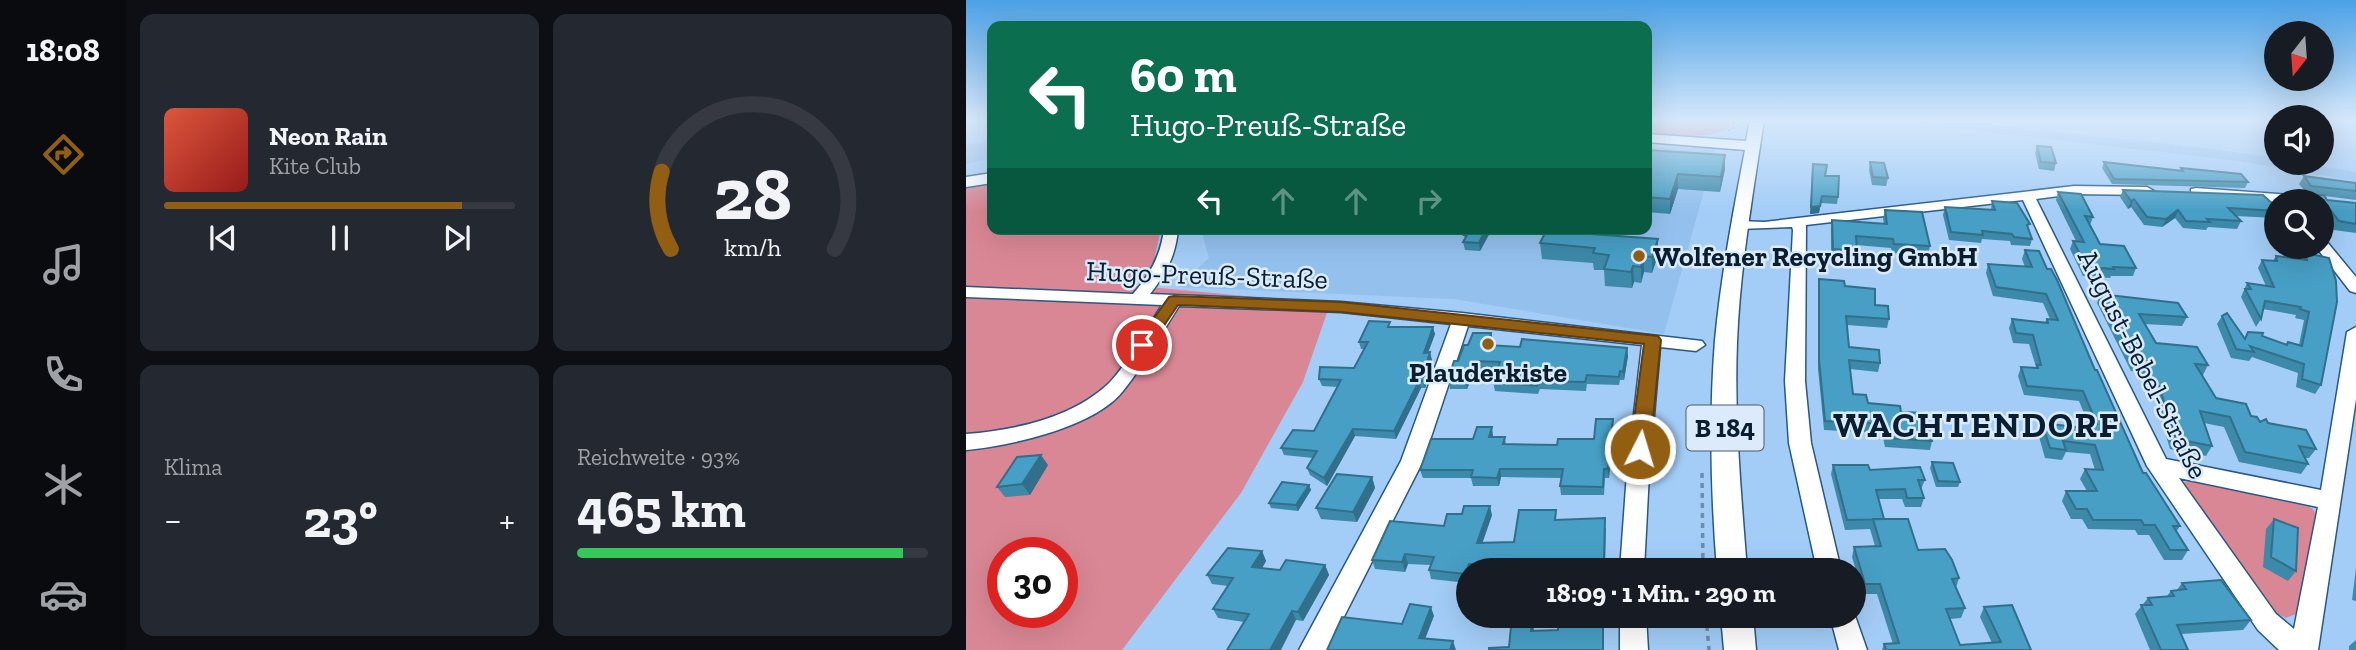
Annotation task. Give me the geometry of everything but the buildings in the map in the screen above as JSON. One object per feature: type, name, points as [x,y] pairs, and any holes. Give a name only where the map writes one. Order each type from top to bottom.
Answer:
[{"type":"main road","name":"B 184","points":[[1732,558],[1725,389],[1728,316],[1739,225],[1752,150]]},
{"type":"main road","points":[[966,182],[987,179]]},
{"type":"main road","points":[[1738,628],[1740,650]]},
{"type":"street","points":[[1739,225],[1764,226],[2074,190],[2173,192],[2264,198]]},
{"type":"street","name":"August-Bebel-Straße","points":[[2027,195],[2158,467],[2267,622],[2298,650]]},
{"type":"street","points":[[1797,222],[1800,230],[1795,381],[1800,443],[1826,558]]},
{"type":"street","points":[[1138,298],[1153,283],[1161,268],[1169,235]]},
{"type":"street","points":[[2333,259],[2356,288]]},
{"type":"street","name":"Hugo-Preuß-Straße","points":[[966,292],[1341,307],[1696,345]]},
{"type":"street","points":[[966,442],[1002,439],[1072,418],[1115,389],[1174,300]]},
{"type":"street","points":[[1313,650],[1412,461],[1462,318]]},
{"type":"street","points":[[2304,650],[2331,501],[2356,332]]},
{"type":"street","points":[[1633,558],[1638,472],[1652,340]]},
{"type":"street","points":[[2158,467],[2331,501]]},
{"type":"street","points":[[1633,628],[1634,650]]},
{"type":"street","points":[[1847,628],[1853,650]]},
{"type":"path","points":[[1707,628],[1709,650]]},
{"type":"shaded area","points":[[966,150],[987,150],[987,159],[966,164]]},
{"type":"shaded area","points":[[1652,150],[1715,150],[1664,334],[1454,299],[1178,287],[1209,258],[1203,235],[1652,235]]},
{"type":"shaded area","points":[[2146,150],[2221,150],[2264,156],[2264,165]]},
{"type":"shaded area","points":[[2334,168],[2356,172],[2356,181],[2321,175],[2334,175]]},
{"type":"shaded area","points":[[987,183],[987,235],[1160,235],[1154,260],[1143,280],[1127,285],[1330,304],[1303,382],[1241,493],[1122,650],[966,650],[966,186]]},
{"type":"shaded area","points":[[2194,479],[2295,499],[2313,509],[2320,524],[2301,612],[2286,618],[2266,608],[2182,483]]},
{"type":"place","name":"Wolfener Recycling GmbH","points":[[1639,256]]},
{"type":"place","name":"Plauderkiste","points":[[1488,344]]},
{"type":"district","name":"WACHTENDORF","points":[[1977,425]]},
{"type":"route","points":[[1142,345],[1174,300],[1341,307],[1652,340],[1640,449]]}]
